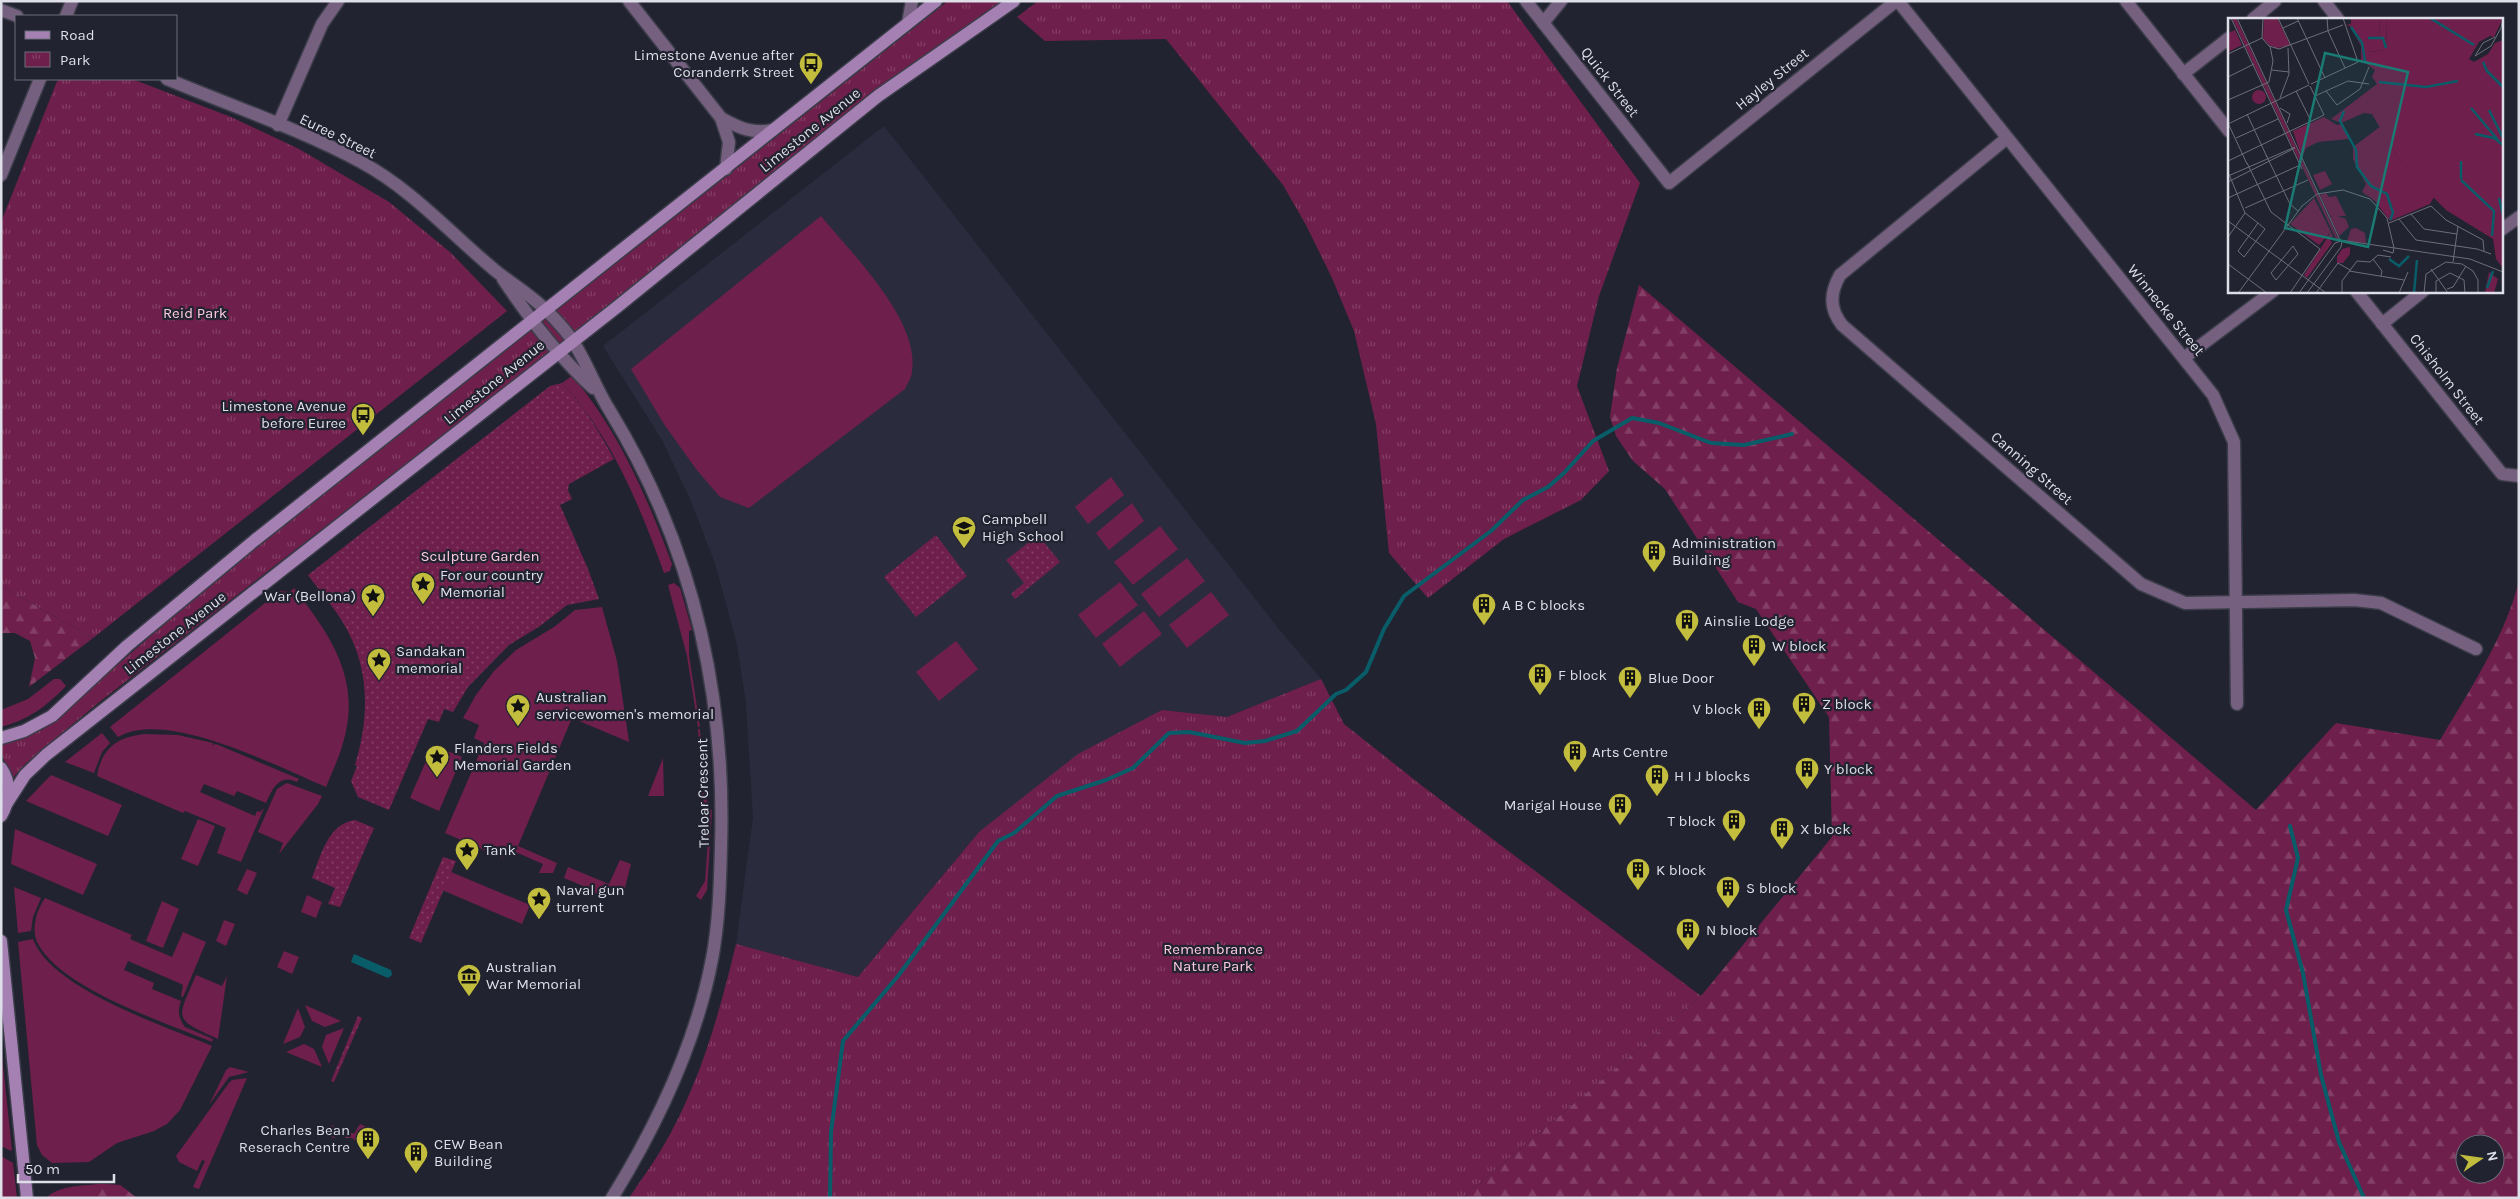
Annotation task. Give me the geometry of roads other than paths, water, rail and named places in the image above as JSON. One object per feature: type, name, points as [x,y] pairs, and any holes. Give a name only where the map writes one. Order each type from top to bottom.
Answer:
[{"type":"main road","name":"Limestone Avenue","points":[[1,738],[24,731],[52,716],[127,646],[188,595],[936,1]]},
{"type":"main road","name":"Limestone Avenue","points":[[1,816],[25,775],[46,755],[557,352],[618,307],[878,96],[1014,1]]},
{"type":"main road","points":[[1,768],[7,782],[7,803]]},
{"type":"main road","points":[[1,941],[27,1198]]},
{"type":"street","points":[[66,15],[72,1]]},
{"type":"street","points":[[278,125],[322,24],[338,1]]},
{"type":"street","points":[[629,1],[721,118],[729,142],[726,169]]},
{"type":"street","points":[[908,23],[912,1]]},
{"type":"street","name":"Quick Street","points":[[1526,1],[1669,183]]},
{"type":"street","points":[[1543,23],[1561,1]]},
{"type":"street","name":"Winnecke Street","points":[[1897,1],[2213,395],[2234,442],[2234,602],[2237,704]]},
{"type":"street","name":"Hayley Street","points":[[1669,183],[1897,1]]},
{"type":"street","points":[[2126,1],[2228,130]]},
{"type":"street","points":[[2254,18],[2275,1]]},
{"type":"street","points":[[2324,1],[2337,18]]},
{"type":"street","points":[[1,10],[15,15]]},
{"type":"street","points":[[2183,74],[2228,39]]},
{"type":"street","points":[[1,175],[40,80]]},
{"type":"street","name":"Euree Street","points":[[169,80],[362,162],[426,208],[499,273],[524,290],[546,310],[573,340]]},
{"type":"street","points":[[721,118],[744,130],[758,132],[773,130]]},
{"type":"street","name":"Canning Street","points":[[2007,138],[1840,275],[1834,286],[1831,304],[1835,316],[1842,325],[2141,584],[2185,603],[2354,600],[2381,603],[2476,649]]},
{"type":"street","points":[[2502,229],[2519,217]]},
{"type":"street","name":"Euree Street","points":[[499,273],[557,352]]},
{"type":"street","points":[[2184,358],[2272,292]]},
{"type":"street","name":"Chisholm Street","points":[[2357,292],[2502,474],[2519,476]]},
{"type":"street","points":[[2382,324],[2422,292]]},
{"type":"street","name":"Treloar Crescent","points":[[573,340],[597,391],[638,460],[670,529],[700,621],[711,680],[720,756],[722,816],[712,959],[690,1039],[656,1119],[612,1198]]},
{"type":"street","name":"Treloar Crescent","points":[[557,352],[571,368],[597,391]]},
{"type":"water","points":[[354,954],[391,970],[392,975],[388,978],[351,962]]},
{"type":"waterway","points":[[830,1198],[831,1132],[843,1041],[898,976],[998,841],[1014,833],[1057,796],[1106,780],[1133,768],[1169,733],[1189,732],[1245,743],[1265,741],[1297,731],[1336,694],[1346,690],[1366,672],[1384,629],[1404,596],[1491,531],[1523,500],[1548,487],[1564,473],[1593,441],[1632,418],[1659,423],[1711,443],[1744,445],[1792,434]]},
{"type":"waterway","points":[[2290,826],[2298,858],[2286,910],[2303,973],[2321,1075],[2339,1142],[2364,1198]]},
{"type":"place","name":"Limestone Avenue after Coranderrk Street","points":[[811,85]]},
{"type":"place","name":"Limestone Avenue before Euree","points":[[363,436]]},
{"type":"place","name":"Campbell High School","points":[[964,549]]},
{"type":"place","name":"Administration Building","points":[[1654,573]]},
{"type":"place","name":"For our country Memorial","points":[[423,605]]},
{"type":"place","name":"War (Bellona)","points":[[373,617]]},
{"type":"place","name":"A B C blocks","points":[[1484,626]]},
{"type":"place","name":"Ainslie Lodge","points":[[1687,642]]},
{"type":"place","name":"W block","points":[[1754,667]]},
{"type":"place","name":"Sandakan memorial","points":[[379,681]]},
{"type":"place","name":"F block","points":[[1540,696]]},
{"type":"place","name":"Blue Door","points":[[1630,699]]},
{"type":"place","name":"Z block","points":[[1804,725]]},
{"type":"place","name":"Australian servicewomen's memorial","points":[[518,727]]},
{"type":"place","name":"V block","points":[[1759,730]]},
{"type":"place","name":"Arts Centre","points":[[1575,773]]},
{"type":"place","name":"Flanders Fields Memorial Garden","points":[[437,778]]},
{"type":"place","name":"Y block","points":[[1807,790]]},
{"type":"place","name":"H I J blocks","points":[[1657,797]]},
{"type":"place","name":"Marigal House","points":[[1620,826]]},
{"type":"place","name":"T block","points":[[1734,842]]},
{"type":"place","name":"X block","points":[[1782,850]]},
{"type":"place","name":"Tank","points":[[467,871]]},
{"type":"place","name":"K block","points":[[1638,891]]},
{"type":"place","name":"S block","points":[[1728,909]]},
{"type":"place","name":"Naval gun turrent","points":[[539,920]]},
{"type":"place","name":"N block","points":[[1688,951]]},
{"type":"place","name":"Australian War Memorial","points":[[469,997]]},
{"type":"place","name":"Charles Bean Reserach Centre","points":[[368,1160]]},
{"type":"place","name":"CEW Bean Building","points":[[416,1174]]},
{"type":"park label","name":"Reid Park","points":[[195,313]]},
{"type":"park label","name":"Sculpture Garden","points":[[480,556]]},
{"type":"park label","name":"Remembrance Nature Park","points":[[1213,958]]}]
